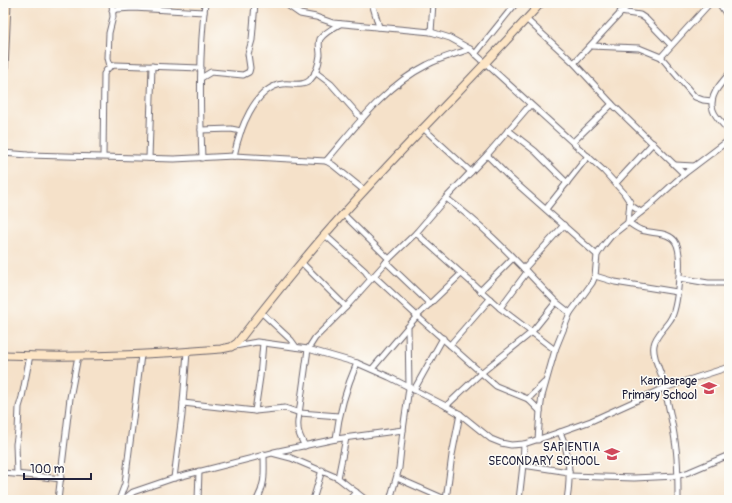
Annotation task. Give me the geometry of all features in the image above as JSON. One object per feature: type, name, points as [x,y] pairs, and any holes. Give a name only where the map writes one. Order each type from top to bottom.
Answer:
[{"type":"street","points":[[3,92],[7,3]]},
{"type":"street","points":[[110,66],[108,52],[110,29],[113,17],[112,3]]},
{"type":"street","points":[[202,158],[201,68],[205,3]]},
{"type":"street","points":[[201,78],[211,72],[244,75],[248,72],[250,68],[248,54],[252,40],[255,3]]},
{"type":"street","points":[[286,3],[300,14],[316,17],[328,22],[431,32],[450,38],[470,49],[616,183],[628,198],[630,205],[628,222]]},
{"type":"street","points":[[372,3],[379,27]]},
{"type":"street","points":[[431,32],[433,3]]},
{"type":"street","points":[[475,54],[516,3]]},
{"type":"street","points":[[231,347],[237,343],[302,262],[343,214],[541,3]]},
{"type":"street","points":[[574,63],[630,3]]},
{"type":"street","points":[[661,57],[710,3]]},
{"type":"street","points":[[719,3],[729,18]]},
{"type":"street","points":[[112,11],[134,8],[204,12]]},
{"type":"street","points":[[620,12],[640,15],[646,19],[671,45]]},
{"type":"street","points":[[526,19],[574,63],[612,104],[653,142],[684,174]]},
{"type":"street","points":[[234,156],[240,131],[259,98],[268,89],[276,86],[283,84],[303,84],[309,82],[315,72],[320,55],[319,44],[321,39],[326,33],[340,24]]},
{"type":"street","points":[[591,46],[639,48],[661,57],[695,97],[712,101]]},
{"type":"street","points":[[326,161],[362,119],[408,76],[428,64],[470,49]]},
{"type":"street","points":[[104,156],[104,74],[106,69],[115,65],[201,68]]},
{"type":"street","points":[[149,158],[152,66]]},
{"type":"street","points":[[315,72],[331,84],[362,119]]},
{"type":"street","points":[[729,74],[716,91],[712,101],[713,111],[729,130]]},
{"type":"street","points":[[573,142],[612,104]]},
{"type":"street","points":[[305,446],[299,436],[298,428],[308,349],[315,338],[346,307],[372,277],[416,233],[530,105]]},
{"type":"street","points":[[423,128],[471,172]]},
{"type":"street","points":[[201,130],[231,129],[240,131]]},
{"type":"street","points":[[508,130],[530,148],[567,183]]},
{"type":"street","points":[[538,440],[540,411],[545,383],[555,350],[570,312],[592,283],[595,276],[597,255],[611,236],[684,174],[729,140]]},
{"type":"street","points":[[616,183],[653,142]]},
{"type":"street","points":[[3,153],[149,158],[202,158],[234,156],[326,161],[365,190]]},
{"type":"street","points":[[487,155],[509,177],[597,255]]},
{"type":"street","points":[[546,209],[588,156]]},
{"type":"street","points":[[675,165],[695,166]]},
{"type":"street","points":[[446,198],[468,215],[556,302],[570,312]]},
{"type":"street","points":[[630,205],[641,212]]},
{"type":"street","points":[[343,214],[430,304]]},
{"type":"street","points":[[628,222],[641,230],[670,236],[676,242],[678,250],[679,278],[673,315],[653,346],[670,413],[675,442],[678,500]]},
{"type":"street","points":[[500,308],[526,271],[564,225]]},
{"type":"street","points":[[416,233],[500,308],[555,350]]},
{"type":"street","points":[[325,235],[496,386],[528,399],[540,411]]},
{"type":"street","points":[[480,291],[513,258]]},
{"type":"street","points":[[302,262],[346,307]]},
{"type":"street","points":[[372,369],[417,316],[461,274]]},
{"type":"street","points":[[595,276],[615,282],[677,292]]},
{"type":"street","points":[[679,278],[729,283]]},
{"type":"street","points":[[450,345],[490,299]]},
{"type":"street","points":[[446,406],[481,373],[531,333],[556,302]]},
{"type":"street","points":[[261,312],[291,340],[296,347]]},
{"type":"street","points":[[390,500],[397,478],[403,430],[412,389],[408,328]]},
{"type":"street","points":[[412,389],[443,338]]},
{"type":"street","points":[[3,354],[78,356],[187,352],[231,347],[245,343],[263,343],[308,349],[372,369],[460,414],[491,439],[501,444],[511,445],[524,444],[538,440],[597,418],[664,388],[729,367]]},
{"type":"street","points":[[256,411],[263,343]]},
{"type":"street","points":[[174,478],[183,403],[187,352]]},
{"type":"street","points":[[119,500],[125,484],[128,466],[141,354]]},
{"type":"street","points":[[17,474],[16,444],[19,407],[30,355]]},
{"type":"street","points":[[58,500],[70,398],[78,356]]},
{"type":"street","points":[[336,439],[339,416],[344,396],[357,364]]},
{"type":"street","points":[[528,399],[545,383]]},
{"type":"street","points":[[183,403],[256,411],[285,408],[300,413],[339,416]]},
{"type":"street","points":[[397,478],[447,500],[452,455],[460,414]]},
{"type":"street","points":[[123,500],[133,492],[174,478],[264,454],[336,439],[403,430]]},
{"type":"street","points":[[560,432],[565,444],[570,474],[567,500]]},
{"type":"street","points":[[338,478],[346,438]]},
{"type":"street","points":[[519,500],[524,444]]},
{"type":"street","points":[[272,453],[291,458],[322,470],[338,478],[366,500]]},
{"type":"street","points":[[257,500],[263,488],[265,479],[264,454]]},
{"type":"street","points":[[523,465],[570,474],[634,478],[677,476],[729,455]]},
{"type":"street","points":[[313,500],[322,470]]},
{"type":"street","points":[[198,500],[199,471]]},
{"type":"street","points":[[3,474],[17,474],[61,479]]},
{"type":"street","points":[[349,500],[356,492]]},
{"type":"place","name":"Kambarage Primary School","points":[[709,388]]},
{"type":"place","name":"SAPIENTIA SECONDARY SCHOOL","points":[[612,454]]}]
